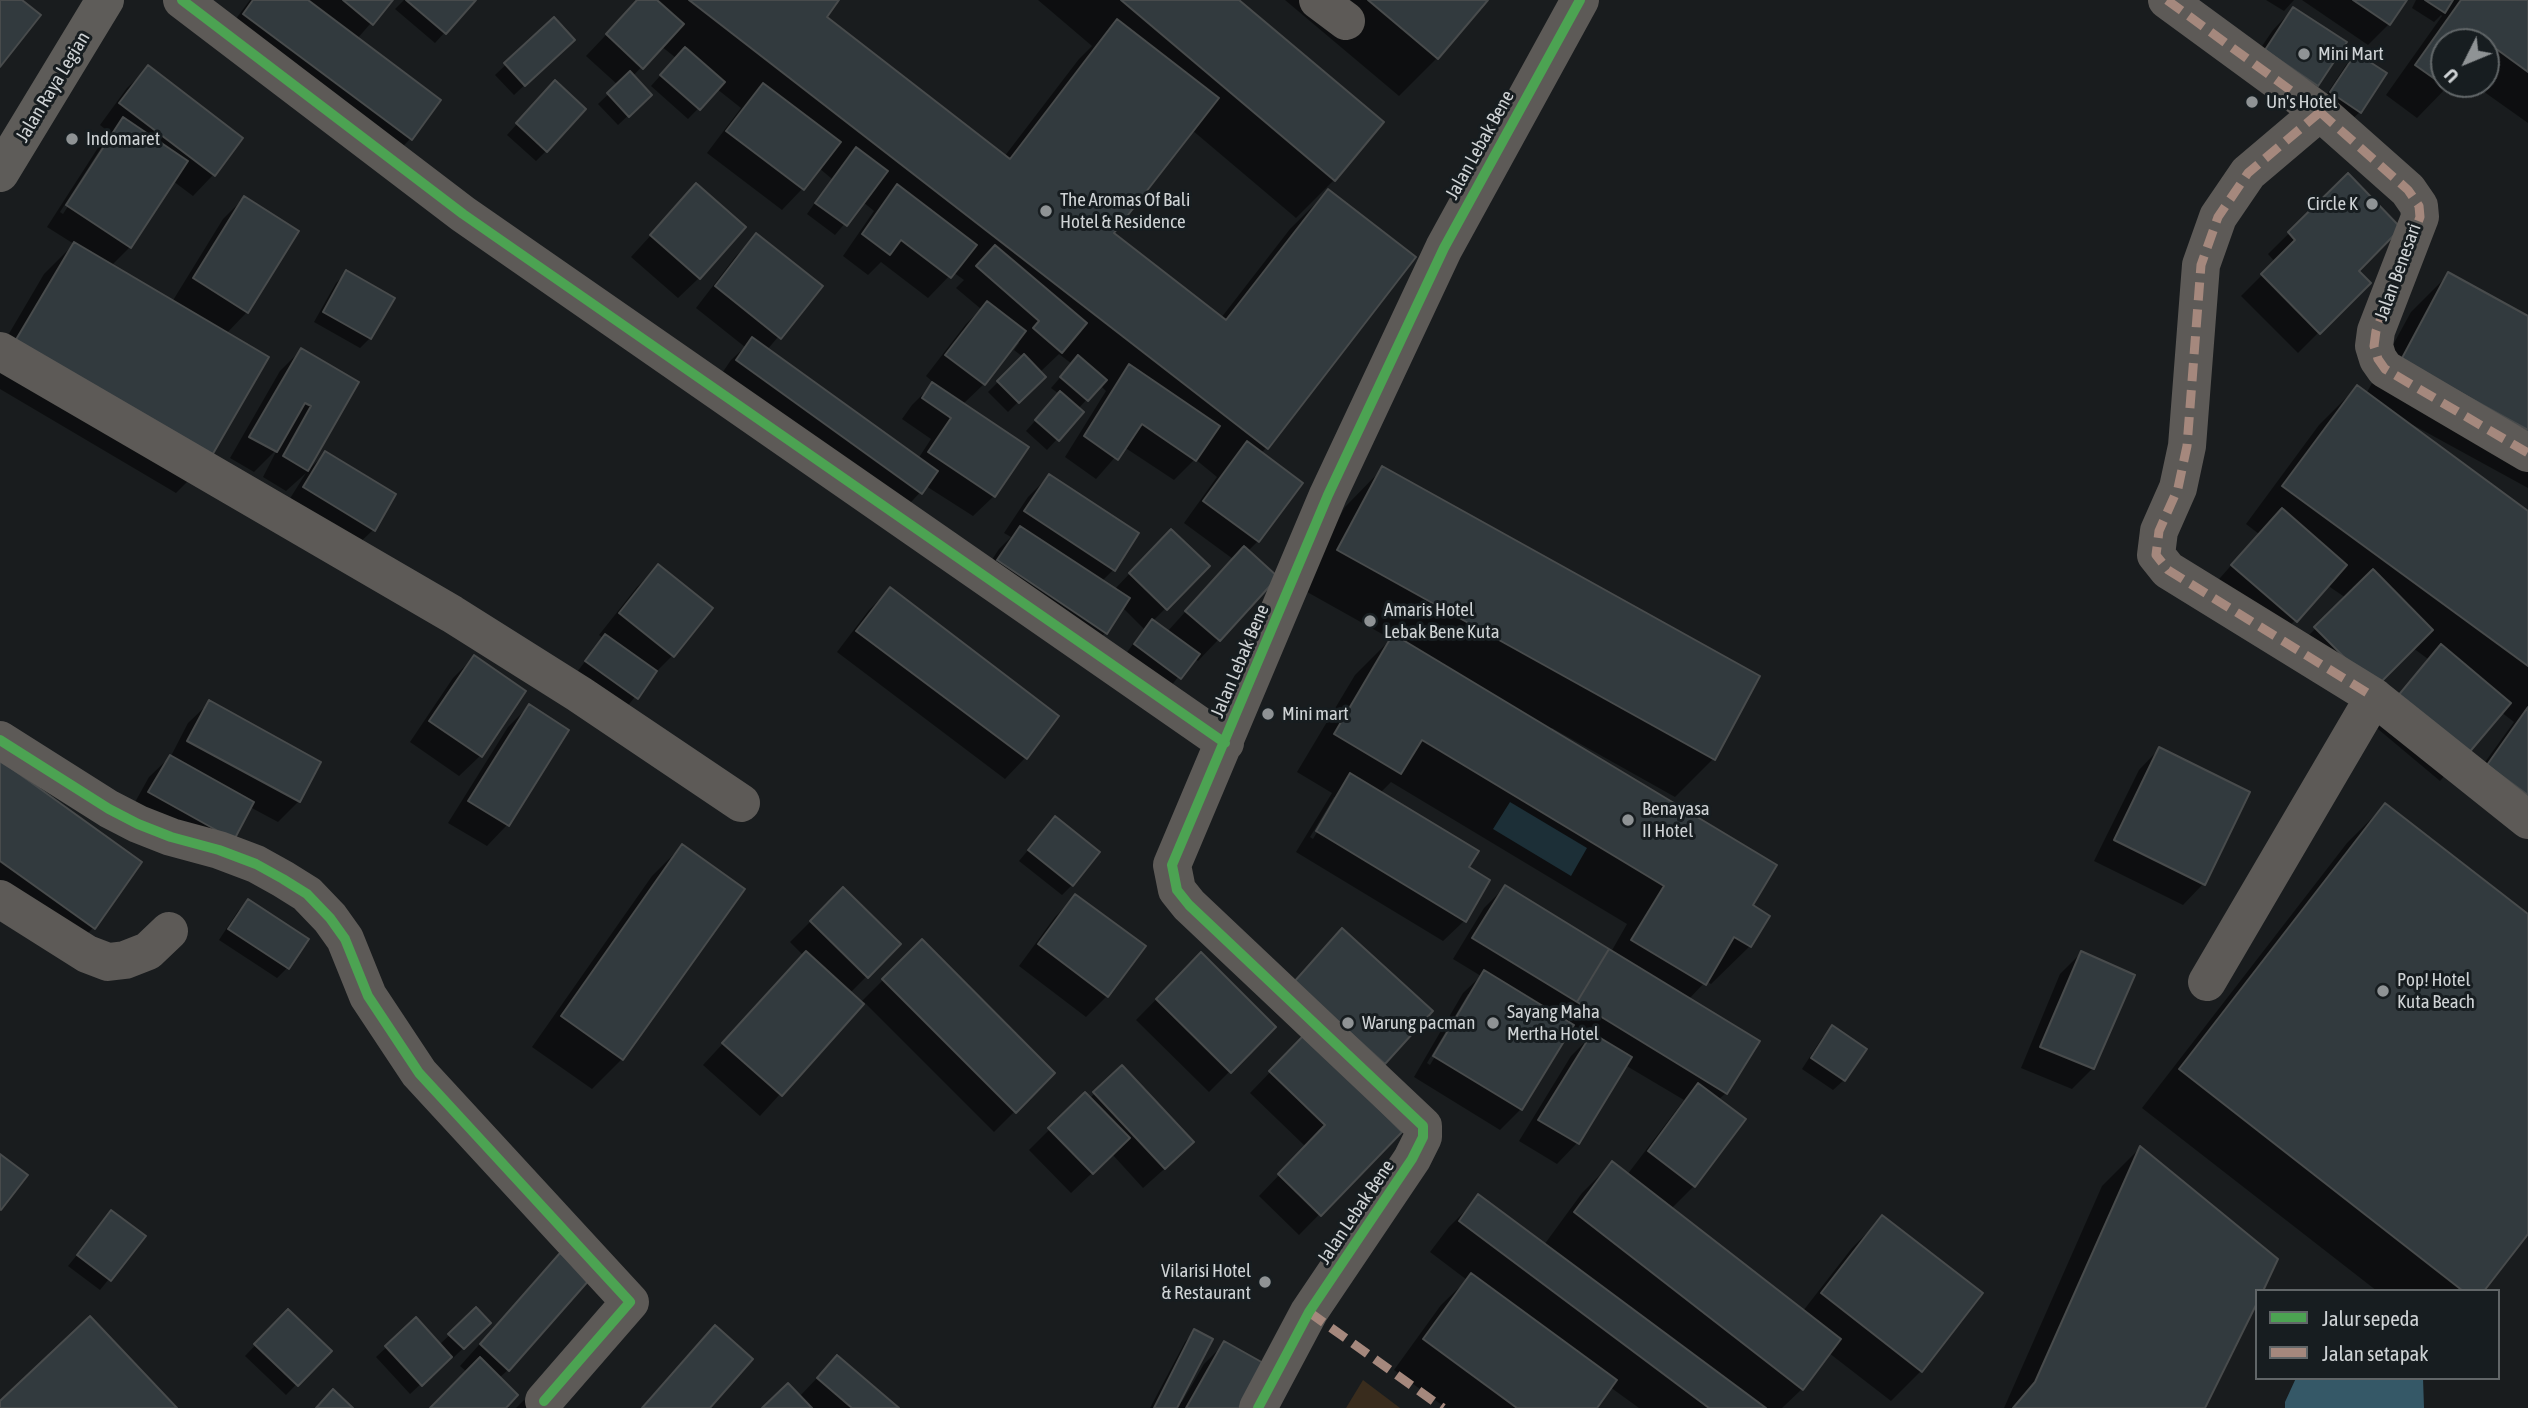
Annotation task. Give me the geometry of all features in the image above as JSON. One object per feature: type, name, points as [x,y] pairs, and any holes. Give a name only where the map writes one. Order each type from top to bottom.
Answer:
[{"type":"main road","name":"Jalan Raya Legian","points":[[0,172],[105,0]]},
{"type":"street","points":[[182,0],[463,214],[1225,743]]},
{"type":"street","name":"Jalan Lebak Bene","points":[[1258,1408],[1309,1312],[1412,1159],[1423,1137],[1423,1126],[1189,905],[1177,891],[1172,865],[1328,495],[1444,248],[1580,0]]},
{"type":"street","name":"Jalan Benesari","points":[[2167,0],[2320,112],[2408,190],[2419,206],[2420,217],[2376,331],[2374,346],[2378,359],[2385,369],[2528,453]]},
{"type":"street","points":[[2320,112],[2248,173],[2218,217],[2201,265],[2187,446],[2178,488],[2159,531],[2156,555],[2168,570],[2374,697],[2528,820]]},
{"type":"street","points":[[0,351],[452,614],[579,694],[741,803]]},
{"type":"street","points":[[2207,982],[2374,697]]},
{"type":"street","points":[[0,740],[109,809],[138,824],[171,837],[219,850],[283,878],[307,894],[330,918],[345,939],[368,996],[419,1073],[629,1302],[544,1401]]},
{"type":"street","points":[[0,899],[87,954],[108,962],[125,960],[148,951],[169,931]]},
{"type":"shaded area","points":[[1363,1380],[1400,1408],[1346,1408]]},
{"type":"water","points":[[1510,802],[1587,848],[1571,876],[1493,829]]},
{"type":"water","points":[[2295,1380],[2423,1380],[2424,1408],[2285,1408]]},
{"type":"building","points":[[0,0],[22,0],[41,15],[0,67]]},
{"type":"building","points":[[253,0],[308,0],[441,100],[412,140],[243,14]]},
{"type":"building","points":[[343,0],[393,0],[373,25]]},
{"type":"building","points":[[406,0],[476,0],[446,34]]},
{"type":"building","points":[[637,0],[657,0],[684,24],[643,69],[606,34]]},
{"type":"building","name":"The Aromas Of Bali Hotel & Residence","points":[[689,0],[839,0],[827,17],[1010,159],[1117,19],[1219,98],[1114,233],[1226,320],[1328,189],[1416,257],[1268,449]]},
{"type":"building","points":[[1121,0],[1239,0],[1384,122],[1335,181]]},
{"type":"building","points":[[1368,0],[1488,0],[1438,59]]},
{"type":"building","points":[[2353,0],[2407,0],[2390,25]]},
{"type":"building","points":[[2425,0],[2453,0],[2445,13]]},
{"type":"building","points":[[2461,0],[2528,0],[2528,72],[2500,52],[2500,28],[2441,28]]},
{"type":"building","points":[[2293,7],[2347,42],[2318,86],[2265,50]]},
{"type":"building","points":[[554,17],[575,40],[525,86],[504,63]]},
{"type":"building","points":[[2430,44],[2430,76],[2415,65]]},
{"type":"building","points":[[685,47],[725,82],[700,110],[660,75]]},
{"type":"building","points":[[2356,53],[2387,73],[2361,113],[2330,92]]},
{"type":"building","points":[[148,65],[243,138],[215,176],[119,103]]},
{"type":"building","points":[[630,71],[652,95],[629,117],[607,93]]},
{"type":"building","points":[[555,80],[586,109],[547,152],[516,123]]},
{"type":"building","points":[[763,83],[841,142],[804,190],[726,131]]},
{"type":"building","points":[[123,117],[188,161],[131,248],[66,205]]},
{"type":"building","points":[[856,147],[888,171],[847,226],[815,203]]},
{"type":"building","points":[[2348,173],[2401,228],[2359,271],[2371,283],[2320,334],[2261,274],[2295,240],[2288,232]]},
{"type":"building","points":[[696,183],[746,227],[700,279],[650,235]]},
{"type":"building","points":[[897,184],[977,245],[951,278],[901,240],[890,255],[862,234]]},
{"type":"building","points":[[244,196],[299,231],[248,313],[193,278]]},
{"type":"building","points":[[756,233],[823,286],[781,339],[715,286]]},
{"type":"building","points":[[74,242],[269,357],[207,464],[11,348]]},
{"type":"building","points":[[995,245],[1087,323],[1062,353],[1033,328],[1039,321],[976,266]]},
{"type":"building","points":[[346,270],[395,298],[371,339],[323,312]]},
{"type":"building","points":[[2448,272],[2528,316],[2528,430],[2401,360]]},
{"type":"building","points":[[987,301],[1026,331],[985,385],[945,355]]},
{"type":"building","points":[[752,337],[938,471],[922,494],[736,360]]},
{"type":"building","points":[[301,348],[359,382],[308,471],[283,456],[311,406],[305,403],[277,452],[249,437]]},
{"type":"building","points":[[1024,354],[1046,377],[1019,403],[997,381]]},
{"type":"building","points":[[1078,355],[1107,380],[1088,401],[1060,377]]},
{"type":"building","points":[[1129,364],[1220,426],[1196,461],[1142,424],[1118,460],[1084,436]]},
{"type":"building","points":[[932,382],[1029,447],[995,497],[928,452],[951,418],[922,398]]},
{"type":"building","points":[[2357,385],[2528,511],[2528,666],[2282,486]]},
{"type":"building","points":[[1060,391],[1084,412],[1059,441],[1035,420]]},
{"type":"building","points":[[1247,441],[1303,483],[1259,542],[1203,501]]},
{"type":"building","points":[[325,451],[396,494],[375,531],[303,487]]},
{"type":"building","points":[[1382,466],[1760,676],[1715,760],[1337,550]]},
{"type":"building","points":[[1049,474],[1139,533],[1115,571],[1024,511]]},
{"type":"building","points":[[2282,508],[2347,565],[2297,622],[2231,565]]},
{"type":"building","points":[[1020,526],[1130,598],[1107,634],[997,560]]},
{"type":"building","points":[[1171,529],[1210,566],[1167,610],[1129,573]]},
{"type":"building","points":[[1244,546],[1278,577],[1220,641],[1185,611]]},
{"type":"building","points":[[658,564],[713,608],[674,657],[619,613]]},
{"type":"building","points":[[2373,569],[2433,630],[2375,688],[2314,627]]},
{"type":"building","points":[[890,587],[1059,716],[1027,759],[856,631]]},
{"type":"building","points":[[1152,619],[1200,654],[1181,679],[1134,644]]},
{"type":"building","points":[[605,634],[657,671],[638,699],[585,661]]},
{"type":"building","name":"Benayasa II Hotel","points":[[1393,634],[1777,865],[1753,905],[1770,916],[1751,947],[1734,937],[1706,985],[1631,940],[1664,886],[1422,740],[1401,774],[1334,734]]},
{"type":"building","points":[[2441,644],[2511,703],[2462,761],[2392,703]]},
{"type":"building","points":[[474,655],[526,691],[482,757],[429,721]]},
{"type":"building","points":[[209,700],[321,762],[300,802],[187,741]]},
{"type":"building","points":[[529,704],[569,730],[509,826],[468,801]]},
{"type":"building","points":[[2528,707],[2528,795],[2487,765]]},
{"type":"building","points":[[2159,747],[2250,792],[2205,885],[2114,840]]},
{"type":"building","points":[[170,755],[254,802],[234,840],[148,792]]},
{"type":"building","points":[[0,760],[142,862],[95,929],[0,861]]},
{"type":"building","points":[[1350,773],[1479,851],[1469,867],[1490,880],[1466,922],[1316,831]]},
{"type":"building","name":"Pop! Hotel Kuta Beach","points":[[2385,803],[2528,914],[2528,1234],[2486,1289],[2460,1289],[2179,1069]]},
{"type":"building","points":[[1055,816],[1100,852],[1073,886],[1028,850]]},
{"type":"building","points":[[682,844],[745,889],[623,1060],[561,1016]]},
{"type":"building","points":[[1505,885],[1609,949],[1577,1002],[1472,938]]},
{"type":"building","points":[[843,887],[901,944],[868,978],[810,921]]},
{"type":"building","points":[[1075,894],[1146,946],[1108,997],[1038,944]]},
{"type":"building","points":[[248,899],[309,939],[289,969],[228,929]]},
{"type":"building","points":[[1342,928],[1433,1011],[1385,1064],[1294,982]]},
{"type":"building","points":[[922,939],[1055,1073],[1016,1113],[882,979]]},
{"type":"building","points":[[1609,949],[1760,1041],[1727,1094],[1577,1002]]},
{"type":"building","points":[[806,951],[864,1004],[782,1096],[722,1043]]},
{"type":"building","points":[[2081,951],[2135,975],[2094,1069],[2040,1047]]},
{"type":"building","points":[[1201,952],[1276,1027],[1231,1073],[1156,999]]},
{"type":"building","points":[[1484,970],[1574,1025],[1522,1110],[1433,1056]]},
{"type":"building","points":[[1832,1025],[1867,1049],[1845,1081],[1811,1058]]},
{"type":"building","points":[[1592,1033],[1632,1057],[1579,1144],[1538,1120]]},
{"type":"building","points":[[1305,1034],[1402,1132],[1321,1216],[1278,1174],[1325,1125],[1269,1071]]},
{"type":"building","points":[[1122,1065],[1194,1142],[1165,1169],[1093,1092]]},
{"type":"building","points":[[1698,1083],[1746,1119],[1695,1187],[1648,1151]]},
{"type":"building","points":[[1085,1092],[1130,1138],[1093,1174],[1048,1128]]},
{"type":"building","points":[[2140,1146],[2278,1259],[2264,1289],[2255,1289],[2255,1307],[2205,1408],[2013,1408],[2035,1382]]},
{"type":"building","points":[[0,1154],[28,1175],[1,1210],[0,1209]]},
{"type":"building","points":[[1612,1161],[1841,1339],[1803,1390],[1574,1212]]},
{"type":"building","points":[[1478,1194],[1766,1408],[1709,1408],[1459,1221]]},
{"type":"building","points":[[111,1210],[146,1236],[111,1281],[77,1255]]},
{"type":"building","points":[[1882,1215],[1983,1293],[1922,1372],[1821,1293]]},
{"type":"building","points":[[560,1253],[590,1279],[509,1371],[480,1344]]},
{"type":"building","points":[[1471,1273],[1617,1380],[1597,1408],[1517,1408],[1423,1339]]},
{"type":"building","points":[[476,1307],[491,1323],[464,1349],[448,1334]]},
{"type":"building","points":[[288,1309],[332,1351],[298,1386],[254,1344]]},
{"type":"building","points":[[90,1316],[177,1408],[0,1408],[0,1401]]},
{"type":"building","points":[[416,1317],[452,1357],[422,1386],[385,1346]]},
{"type":"building","points":[[715,1325],[753,1359],[710,1408],[642,1408]]},
{"type":"building","points":[[1194,1329],[1213,1339],[1177,1408],[1154,1408]]},
{"type":"building","points":[[1224,1341],[1265,1364],[1239,1408],[1186,1408]]},
{"type":"building","points":[[837,1355],[899,1408],[852,1408],[817,1378]]},
{"type":"building","points":[[480,1357],[518,1395],[506,1408],[430,1408]]},
{"type":"building","points":[[788,1383],[812,1408],[762,1408]]},
{"type":"building","points":[[333,1389],[353,1408],[316,1408]]},
{"type":"marked path","points":[[2167,0],[2320,112],[2408,190],[2419,206],[2420,217],[2376,331],[2374,346],[2378,359],[2385,369],[2528,453]]},
{"type":"marked path","points":[[2320,112],[2248,173],[2218,217],[2201,265],[2187,446],[2178,488],[2159,531],[2156,555],[2168,570],[2374,697]]},
{"type":"marked path","points":[[1309,1312],[1443,1408]]},
{"type":"cycle path","points":[[182,0],[463,214],[1225,743]]},
{"type":"cycle path","points":[[1258,1408],[1309,1312],[1412,1159],[1423,1137],[1423,1126],[1189,905],[1177,890],[1172,865],[1328,495],[1444,248],[1580,0]]},
{"type":"cycle path","points":[[0,740],[109,809],[138,824],[256,864],[307,894],[330,918],[345,939],[368,996],[419,1073],[630,1302],[544,1401]]},
{"type":"place","name":"Mini Mart","points":[[2304,54]]},
{"type":"place","name":"Un's Hotel","points":[[2252,102]]},
{"type":"place","name":"Indomaret","points":[[72,139]]},
{"type":"place","name":"Circle K","points":[[2372,204]]},
{"type":"place","name":"The Aromas Of Bali Hotel & Residence","points":[[1046,211]]},
{"type":"place","name":"Amaris Hotel Lebak Bene Kuta","points":[[1370,621]]},
{"type":"place","name":"Mini mart","points":[[1268,714]]},
{"type":"place","name":"Benayasa II Hotel","points":[[1628,820]]},
{"type":"place","name":"Pop! Hotel Kuta Beach","points":[[2383,991]]},
{"type":"place","name":"Warung pacman","points":[[1348,1023]]},
{"type":"place","name":"Sayang Maha Mertha Hotel","points":[[1493,1023]]},
{"type":"place","name":"Vilarisi Hotel & Restaurant","points":[[1265,1282]]}]
